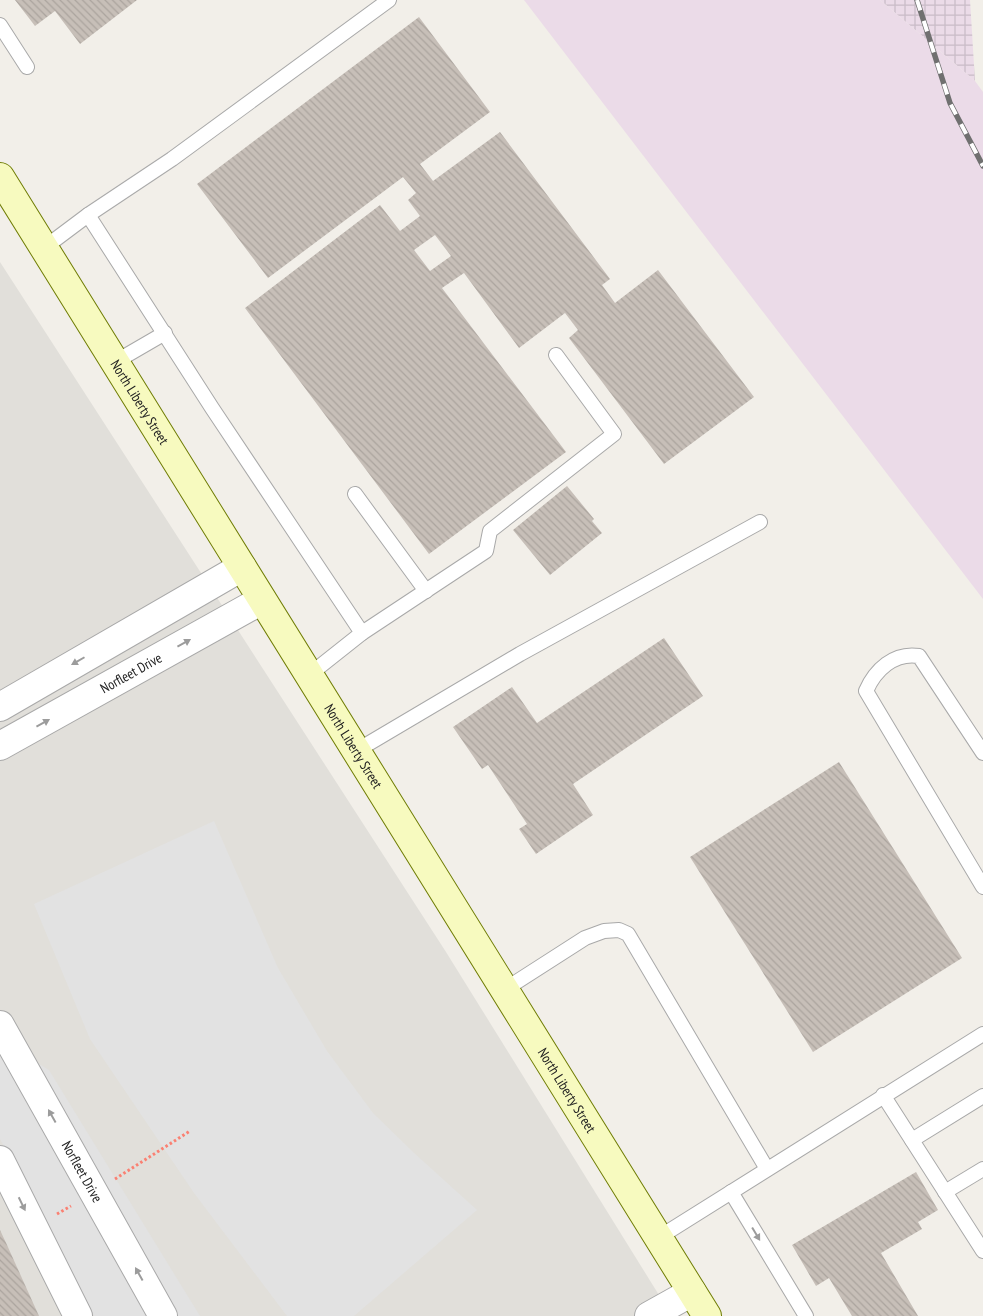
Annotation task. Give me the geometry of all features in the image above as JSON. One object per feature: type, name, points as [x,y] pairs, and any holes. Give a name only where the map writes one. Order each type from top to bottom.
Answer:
[{"type":"main road","name":"North Liberty Street","points":[[0,177],[707,1316]]},
{"type":"street","points":[[0,707],[242,566]]},
{"type":"street","name":"Norfleet Drive","points":[[0,746],[262,600]]},
{"type":"street","points":[[114,641],[133,672]]},
{"type":"street","name":"Norfleet Drive","points":[[0,1025],[163,1316]]},
{"type":"street","points":[[0,1160],[78,1316]]},
{"type":"street","points":[[649,1316],[692,1292]]},
{"type":"lane","points":[[44,248],[88,215],[172,158],[389,0]]},
{"type":"lane","points":[[0,25],[27,67]]},
{"type":"lane","points":[[88,215],[212,408],[362,633]]},
{"type":"lane","points":[[115,362],[165,333]]},
{"type":"lane","points":[[309,675],[362,633],[486,550],[490,531],[614,434],[556,355]]},
{"type":"lane","points":[[356,494],[426,591]]},
{"type":"lane","points":[[356,751],[520,654],[760,522]]},
{"type":"lane","points":[[983,753],[919,656],[908,654],[896,659],[871,678],[866,692],[983,887]]},
{"type":"lane","points":[[504,990],[585,938],[604,931],[619,930],[628,934],[767,1169]]},
{"type":"lane","points":[[658,1238],[983,1034]]},
{"type":"lane","points":[[883,1096],[981,1243]]},
{"type":"lane","points":[[912,1140],[983,1096]]},
{"type":"lane","points":[[946,1192],[983,1169]]},
{"type":"lane","points":[[731,1192],[806,1316]]},
{"type":"shaded area","points":[[524,0],[880,0],[975,81],[983,92],[983,599]]},
{"type":"shaded area","points":[[880,0],[970,0],[975,81]]},
{"type":"shaded area","points":[[0,262],[446,952],[672,1316],[0,1316]]},
{"type":"shaded area","points":[[214,821],[278,968],[327,1051],[373,1113],[477,1210],[354,1316],[287,1316],[194,1193],[90,1039],[34,904]]},
{"type":"shaded area","points":[[0,1040],[49,1070],[200,1316],[94,1316],[0,1139]]},
{"type":"building","points":[[15,0],[137,0],[80,44],[55,11],[35,26]]},
{"type":"building","points":[[419,17],[490,112],[420,164],[433,181],[500,132],[610,279],[602,285],[615,303],[658,270],[754,397],[664,464],[569,338],[578,330],[565,313],[519,348],[464,273],[442,288],[566,452],[429,554],[245,308],[380,205],[400,231],[420,216],[408,200],[416,193],[403,177],[268,278],[197,184]],"holes":[[[435,235],[451,256],[430,271],[414,250]]]},
{"type":"building","points":[[567,486],[594,519],[592,521],[602,533],[550,575],[513,530]]},
{"type":"building","points":[[664,638],[703,696],[573,784],[593,815],[536,854],[519,829],[527,824],[488,765],[482,769],[453,727],[512,687],[537,723]]},
{"type":"building","points":[[839,762],[962,958],[813,1052],[690,857]]},
{"type":"building","points":[[916,1172],[938,1210],[918,1222],[922,1229],[881,1253],[918,1316],[852,1316],[829,1278],[816,1286],[792,1245]]},
{"type":"building","points":[[0,1230],[7,1245],[39,1316],[0,1316]]},
{"type":"railway","points":[[917,0],[950,103],[983,166]]}]
